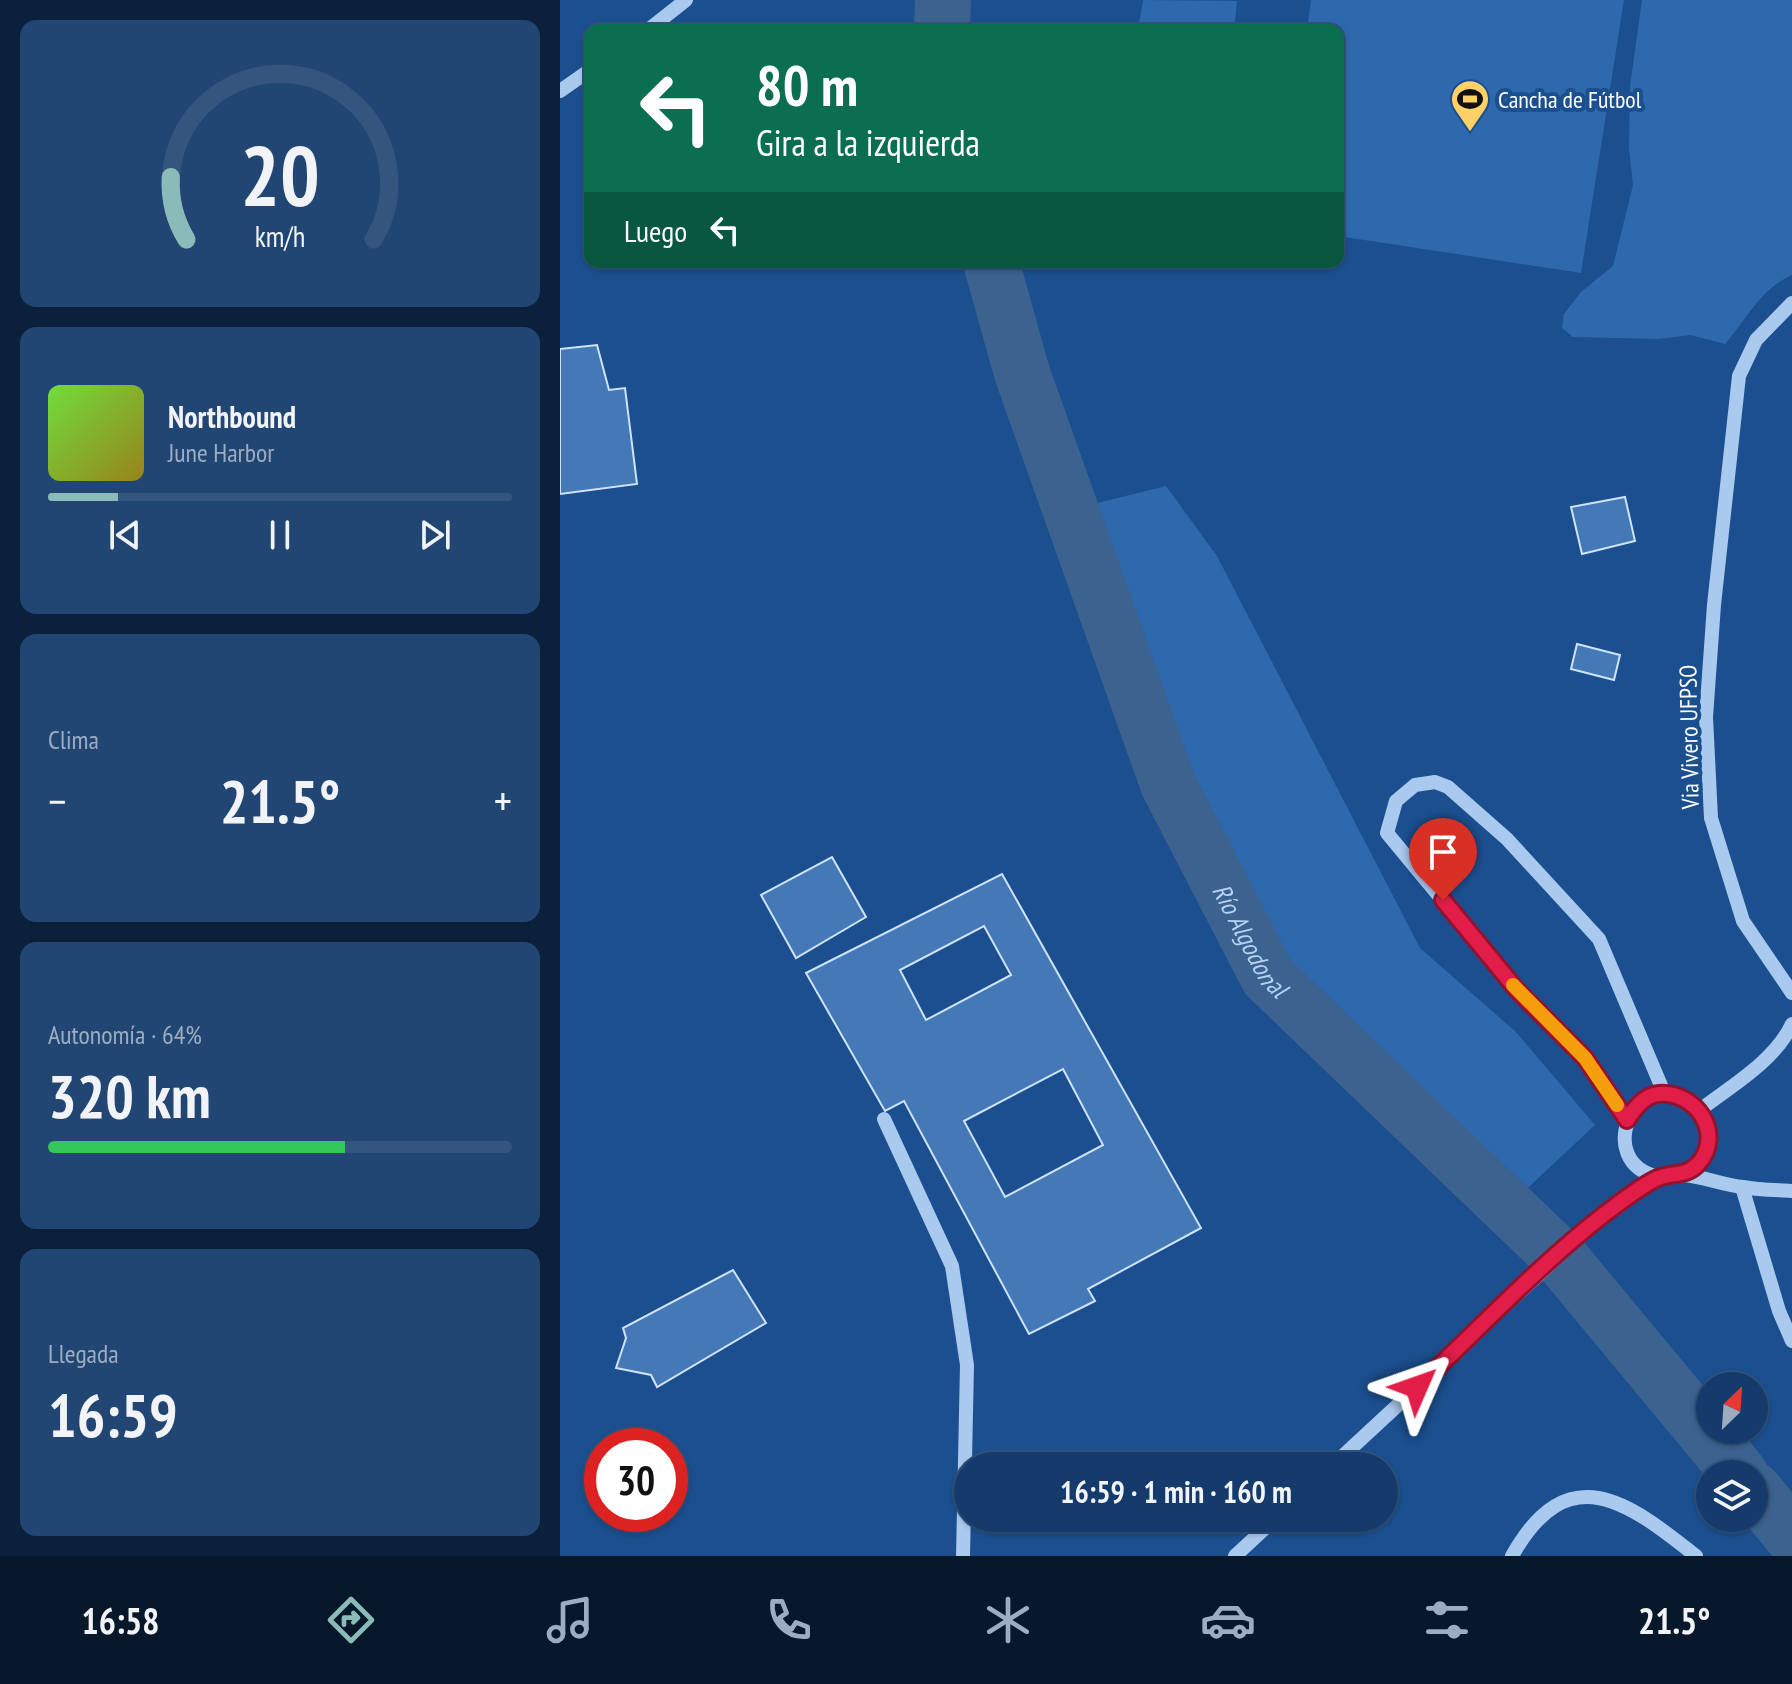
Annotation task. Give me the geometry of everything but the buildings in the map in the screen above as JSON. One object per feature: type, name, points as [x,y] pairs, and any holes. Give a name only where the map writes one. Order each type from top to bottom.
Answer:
[{"type":"street","points":[[656,24],[686,0]]},
{"type":"street","points":[[560,91],[584,74]]},
{"type":"street","name":"Via Vivero UFPSO","points":[[1792,303],[1756,340],[1739,376],[1714,605],[1706,717],[1711,818],[1743,921],[1792,993]]},
{"type":"street","points":[[1627,1120],[1585,1058],[1517,990],[1387,833],[1396,801],[1415,785],[1435,782],[1448,787],[1507,839],[1599,939],[1665,1095]]},
{"type":"street","points":[[1700,1110],[1747,1074],[1786,1038],[1792,1024]]},
{"type":"street","points":[[1659,1178],[1638,1168],[1625,1148],[1627,1120],[1637,1104],[1657,1094],[1681,1096],[1700,1110],[1708,1127],[1707,1147],[1698,1164],[1682,1175]]},
{"type":"street","points":[[884,1119],[952,1266],[967,1365],[963,1556]]},
{"type":"street","points":[[1347,1452],[1602,1216],[1659,1178],[1682,1175],[1742,1187],[1792,1191]]},
{"type":"street","points":[[1742,1187],[1779,1311],[1792,1341]]},
{"type":"street","points":[[1512,1556],[1527,1530],[1547,1511],[1573,1497],[1598,1498],[1642,1513],[1696,1556]]},
{"type":"street","points":[[1235,1556],[1261,1532]]},
{"type":"shaded area","points":[[1143,0],[1237,1],[1235,24],[1139,24]]},
{"type":"shaded area","name":"Cancha de Fútbol","points":[[1311,0],[1624,0],[1581,273],[1344,237],[1344,24],[1308,24]]},
{"type":"shaded area","points":[[1642,0],[1792,0],[1792,275],[1763,296],[1725,344],[1690,335],[1659,339],[1573,337],[1562,328],[1564,314],[1581,292],[1613,266],[1633,185],[1629,149],[1630,86]]},
{"type":"shaded area","points":[[1166,486],[1217,556],[1420,948],[1516,1032],[1595,1125],[1515,1200],[1273,975],[1173,778],[1077,508]]},
{"type":"waterway","name":"Río Algodonal","points":[[942,24],[943,0]]},
{"type":"waterway","name":"Río Algodonal","points":[[993,268],[1022,373],[1168,784],[1268,977],[1559,1256],[1728,1460]]},
{"type":"waterway","name":"Río Algodonal","points":[[1768,1507],[1792,1536]]},
{"type":"slow traffic","points":[[1513,985],[1585,1058],[1617,1105]]},
{"type":"place","name":"Cancha de Fútbol","points":[[1470,133]]},
{"type":"route","points":[[1417,1387],[1602,1216],[1659,1178],[1682,1175],[1698,1164],[1707,1147],[1708,1127],[1700,1110],[1681,1096],[1657,1094],[1637,1104],[1627,1120],[1585,1058],[1517,990],[1443,900]]}]
